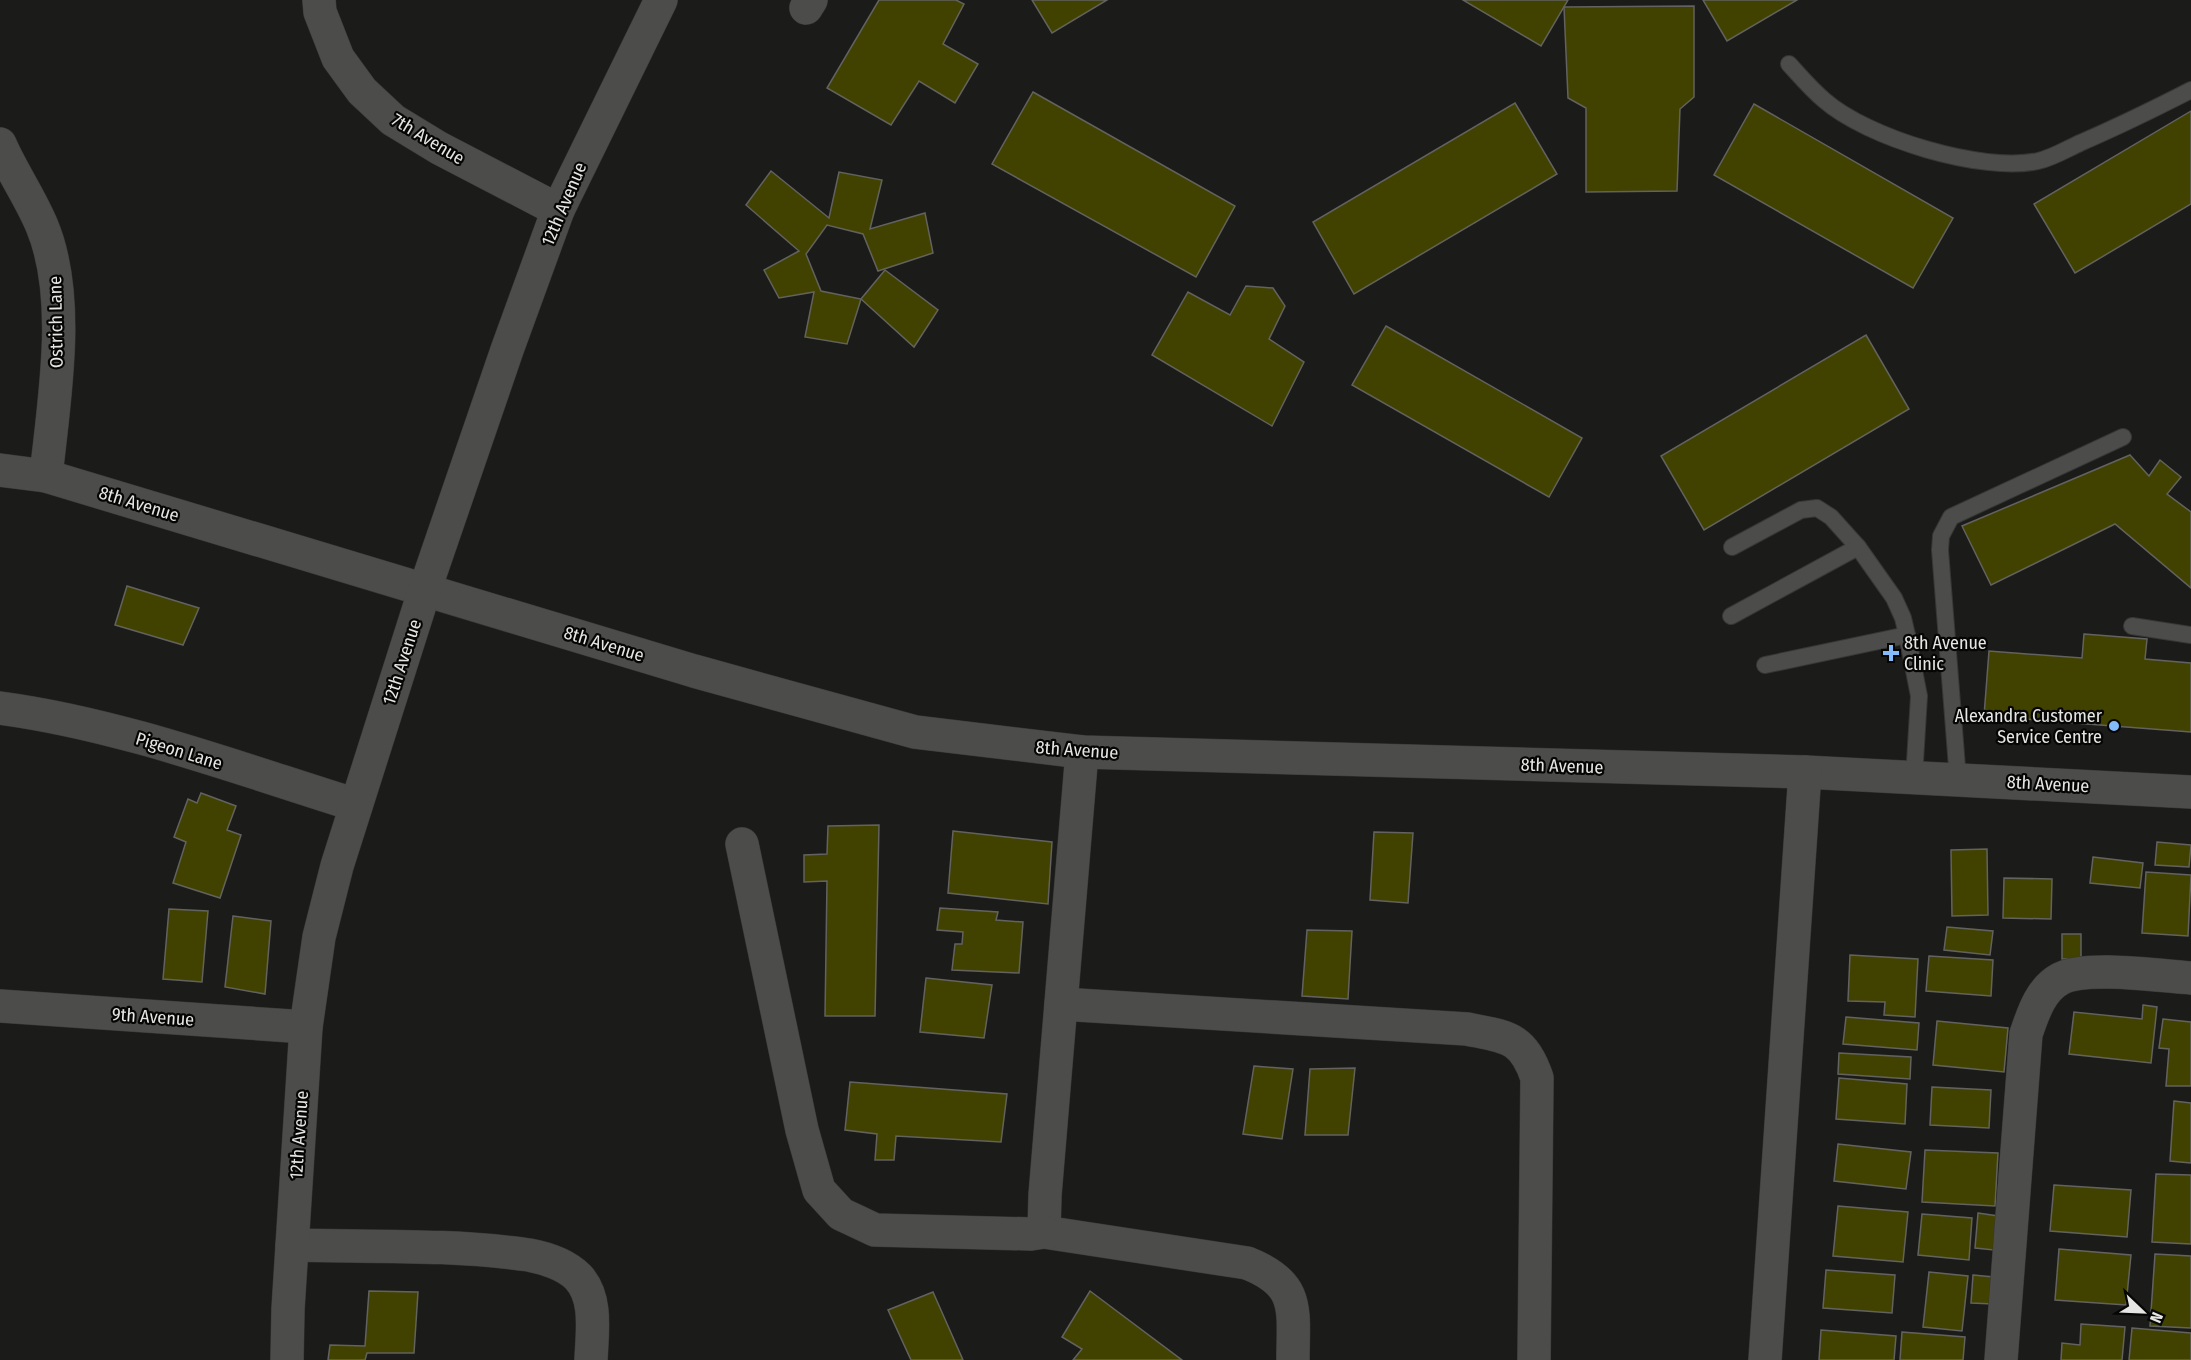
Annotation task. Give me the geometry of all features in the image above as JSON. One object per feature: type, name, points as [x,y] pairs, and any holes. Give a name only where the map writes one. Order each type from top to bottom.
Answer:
[{"type":"street","name":"7th Avenue","points":[[319,0],[320,12],[338,58],[362,91],[393,120],[439,148],[558,210]]},
{"type":"street","name":"12th Avenue","points":[[287,1360],[306,1027],[320,937],[356,805],[425,589],[558,210],[661,0]]},
{"type":"street","name":"Ostrich Lane","points":[[0,144],[42,226],[55,271],[59,359],[46,476]]},
{"type":"street","name":"8th Avenue","points":[[0,470],[46,476],[694,671],[915,732],[1082,752],[1805,772],[2191,792]]},
{"type":"street","name":"Pigeon Lane","points":[[0,708],[37,713],[105,728],[356,805]]},
{"type":"street","points":[[1044,1232],[1082,752]]},
{"type":"street","points":[[1765,1360],[1805,772]]},
{"type":"street","points":[[742,844],[802,1130],[819,1190],[841,1214],[875,1230],[1031,1234],[1044,1232],[1247,1263],[1266,1271],[1282,1283],[1289,1298],[1293,1317],[1293,1360]]},
{"type":"street","points":[[2001,1360],[2026,1034],[2033,1012],[2044,994],[2060,979],[2078,974],[2104,973],[2191,978]]},
{"type":"street","points":[[1061,1004],[1467,1029],[1499,1036],[1515,1043],[1530,1058],[1537,1078],[1534,1360]]},
{"type":"street","name":"9th Avenue","points":[[0,1006],[306,1027]]},
{"type":"street","points":[[292,1245],[445,1248],[530,1255],[557,1263],[578,1276],[588,1293],[593,1317],[591,1360]]},
{"type":"lane","points":[[1789,64],[1825,101],[1878,133],[1950,155],[1998,163],[2019,164],[2041,161],[2129,122],[2191,90]]},
{"type":"lane","points":[[1958,780],[1940,550],[1941,536],[1951,517],[2123,436]]},
{"type":"lane","points":[[1732,547],[1801,510],[1817,508],[1831,517],[1858,547],[1894,598],[1903,618],[1919,696],[1914,778]]},
{"type":"lane","points":[[1731,616],[1858,547]]},
{"type":"lane","points":[[2132,626],[2191,635]]},
{"type":"lane","points":[[1765,665],[1907,635]]},
{"type":"building","points":[[879,0],[956,0],[964,4],[943,44],[978,64],[955,103],[919,81],[891,125],[827,88]]},
{"type":"building","points":[[1032,0],[1107,0],[1052,33]]},
{"type":"building","points":[[1463,0],[1568,0],[1541,46]]},
{"type":"building","points":[[1703,0],[1797,0],[1727,41]]},
{"type":"building","points":[[1694,6],[1694,97],[1680,109],[1677,191],[1586,192],[1586,108],[1568,98],[1564,7]]},
{"type":"building","points":[[1033,92],[1235,206],[1196,277],[992,164]]},
{"type":"building","points":[[1515,103],[1557,174],[1354,294],[1313,222]]},
{"type":"building","points":[[1754,104],[1953,218],[1913,288],[1714,175]]},
{"type":"building","points":[[2191,111],[2191,204],[2075,273],[2034,204]]},
{"type":"building","points":[[771,171],[829,218],[839,172],[882,180],[870,229],[925,213],[933,253],[878,271],[863,234],[827,225],[806,254],[821,291],[861,299],[847,344],[805,337],[814,292],[779,298],[764,270],[799,251],[746,205]]},
{"type":"building","points":[[885,270],[938,310],[914,347],[861,299]]},
{"type":"building","points":[[1246,286],[1273,288],[1285,306],[1269,339],[1304,362],[1272,426],[1152,355],[1188,292],[1230,315]]},
{"type":"building","points":[[1386,326],[1582,438],[1549,497],[1352,385]]},
{"type":"building","points":[[1866,335],[1909,409],[1704,530],[1661,456]]},
{"type":"building","points":[[2130,455],[2149,476],[2160,460],[2181,477],[2167,494],[2191,512],[2191,588],[2115,524],[1991,585],[1962,526]]},
{"type":"building","points":[[127,586],[199,608],[183,645],[115,625]]},
{"type":"building","points":[[2084,634],[2147,639],[2145,659],[2191,663],[2191,732],[1984,716],[1989,651],[2082,658]]},
{"type":"building","points":[[201,793],[236,806],[227,830],[241,835],[220,898],[173,883],[186,842],[174,837],[188,799],[197,803]]},
{"type":"building","points":[[879,825],[875,1016],[825,1016],[827,881],[804,882],[804,855],[827,854],[828,826]]},
{"type":"building","points":[[953,831],[1052,842],[1048,904],[948,893]]},
{"type":"building","points":[[1374,832],[1413,833],[1408,903],[1370,900]]},
{"type":"building","points":[[2157,842],[2191,845],[2189,867],[2155,865]]},
{"type":"building","points":[[1987,849],[1988,915],[1952,916],[1951,850]]},
{"type":"building","points":[[2093,857],[2143,863],[2140,888],[2090,883]]},
{"type":"building","points":[[2146,872],[2191,875],[2188,936],[2142,933]]},
{"type":"building","points":[[2004,878],[2052,879],[2051,919],[2003,918]]},
{"type":"building","points":[[940,908],[998,912],[996,920],[1023,922],[1019,973],[952,970],[955,944],[962,944],[963,932],[937,930]]},
{"type":"building","points":[[169,909],[208,911],[202,982],[163,979]]},
{"type":"building","points":[[233,916],[271,921],[265,994],[225,987]]},
{"type":"building","points":[[1947,927],[1993,931],[1990,955],[1944,950]]},
{"type":"building","points":[[1307,930],[1352,931],[1348,999],[1302,996]]},
{"type":"building","points":[[2062,934],[2081,934],[2081,959],[2062,959]]},
{"type":"building","points":[[1850,955],[1918,959],[1915,1017],[1884,1015],[1885,1002],[1848,1001]]},
{"type":"building","points":[[1929,956],[1993,960],[1991,996],[1926,991]]},
{"type":"building","points":[[926,978],[992,985],[984,1038],[920,1032]]},
{"type":"building","points":[[2143,1005],[2157,1007],[2151,1063],[2069,1054],[2074,1012],[2142,1019]]},
{"type":"building","points":[[1846,1017],[1919,1023],[1917,1050],[1843,1044]]},
{"type":"building","points":[[2163,1019],[2191,1022],[2191,1086],[2166,1086],[2169,1049],[2159,1048]]},
{"type":"building","points":[[1937,1021],[2008,1028],[2004,1072],[1933,1065]]},
{"type":"building","points":[[1839,1053],[1911,1057],[1910,1079],[1838,1074]]},
{"type":"building","points":[[1254,1066],[1293,1069],[1282,1139],[1243,1134]]},
{"type":"building","points":[[1355,1068],[1348,1135],[1305,1135],[1310,1069]]},
{"type":"building","points":[[1839,1078],[1907,1084],[1905,1124],[1836,1119]]},
{"type":"building","points":[[850,1082],[1007,1094],[1001,1142],[896,1136],[894,1160],[875,1160],[877,1134],[845,1130]]},
{"type":"building","points":[[1932,1087],[1991,1090],[1989,1128],[1930,1125]]},
{"type":"building","points":[[2174,1101],[2191,1103],[2191,1163],[2170,1161]]},
{"type":"building","points":[[1838,1144],[1911,1152],[1906,1189],[1834,1181]]},
{"type":"building","points":[[1925,1150],[1998,1153],[1995,1206],[1922,1202]]},
{"type":"building","points":[[2156,1174],[2191,1175],[2191,1244],[2152,1242]]},
{"type":"building","points":[[2054,1185],[2131,1190],[2127,1237],[2050,1231]]},
{"type":"building","points":[[1838,1206],[1908,1212],[1903,1262],[1833,1256]]},
{"type":"building","points":[[1978,1213],[1998,1216],[1994,1250],[1975,1248]]},
{"type":"building","points":[[1922,1214],[1972,1218],[1969,1260],[1918,1255]]},
{"type":"building","points":[[2059,1249],[2131,1255],[2126,1305],[2055,1300]]},
{"type":"building","points":[[2155,1254],[2191,1256],[2191,1328],[2150,1326]]},
{"type":"building","points":[[1826,1270],[1895,1275],[1892,1313],[1823,1308]]},
{"type":"building","points":[[1929,1272],[1968,1276],[1962,1331],[1923,1327]]},
{"type":"building","points":[[1973,1275],[1994,1277],[1993,1304],[1971,1303]]},
{"type":"building","points":[[369,1291],[418,1292],[414,1353],[367,1353],[365,1360],[328,1360],[330,1345],[365,1346]]},
{"type":"building","points":[[1090,1291],[1182,1360],[1073,1360],[1082,1349],[1062,1337]]},
{"type":"building","points":[[933,1292],[963,1360],[911,1360],[888,1310]]},
{"type":"building","points":[[2081,1324],[2125,1327],[2122,1360],[2061,1360],[2062,1343],[2080,1345]]},
{"type":"building","points":[[2132,1328],[2191,1333],[2191,1360],[2129,1360]]},
{"type":"building","points":[[1821,1330],[1896,1336],[1894,1360],[1819,1360]]},
{"type":"building","points":[[1902,1332],[1965,1337],[1963,1360],[1900,1360]]},
{"type":"place","name":"8th Avenue Clinic","points":[[1891,653]]},
{"type":"place","name":"Alexandra Customer Service Centre","points":[[2114,726]]}]
